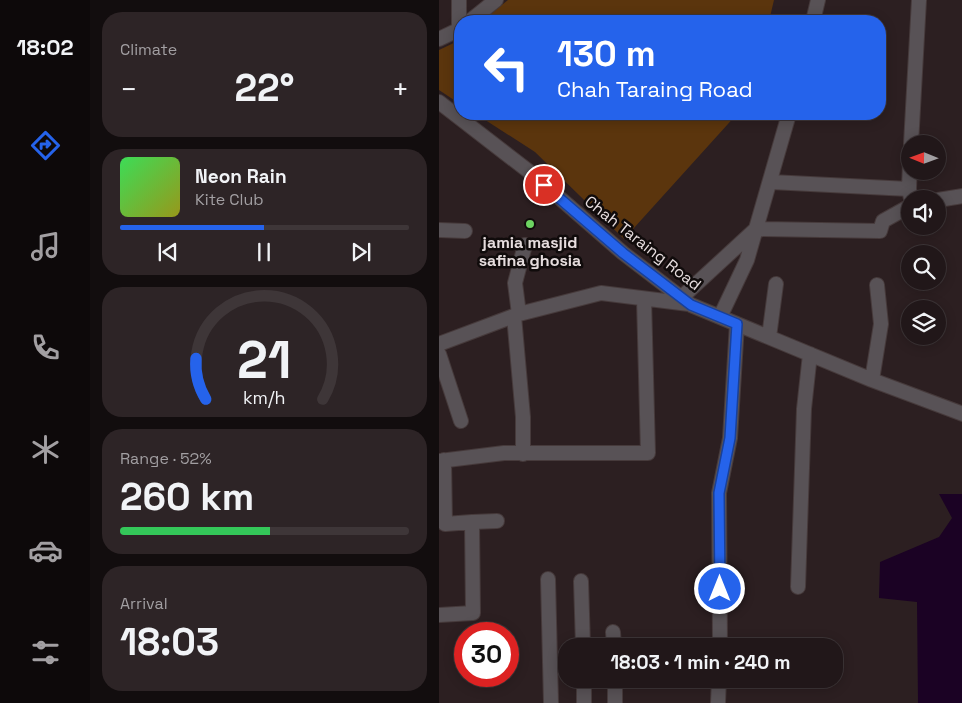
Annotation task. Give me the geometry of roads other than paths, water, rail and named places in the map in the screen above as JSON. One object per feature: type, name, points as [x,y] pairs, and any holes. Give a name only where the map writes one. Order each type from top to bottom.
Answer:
[{"type":"street","points":[[459,0],[461,15]]},
{"type":"street","points":[[478,15],[496,0]]},
{"type":"street","points":[[814,15],[818,0]]},
{"type":"street","points":[[912,135],[919,0]]},
{"type":"street","points":[[439,39],[454,32]]},
{"type":"street","name":"Chah Taraing Road","points":[[439,102],[454,114]]},
{"type":"street","name":"Chah Taraing Road","points":[[462,120],[531,173],[623,253],[687,301],[737,324],[872,380],[962,414]]},
{"type":"street","points":[[720,316],[747,260],[787,120]]},
{"type":"street","points":[[771,182],[901,193]]},
{"type":"street","points":[[946,199],[962,196]]},
{"type":"street","points":[[439,344],[516,315],[601,293],[644,299],[687,301],[756,229],[881,230],[883,221],[901,211]]},
{"type":"street","points":[[439,230],[465,231]]},
{"type":"street","points":[[523,454],[523,417],[515,283],[525,245]]},
{"type":"street","points":[[769,337],[776,284]]},
{"type":"street","points":[[872,380],[881,324],[877,285]]},
{"type":"street","points":[[497,521],[445,524],[441,460],[504,453],[648,453],[644,299]]},
{"type":"street","points":[[720,638],[719,493],[730,438],[737,324]]},
{"type":"street","points":[[439,354],[461,421]]},
{"type":"street","points":[[798,587],[804,409],[810,354]]},
{"type":"street","points":[[439,615],[473,613],[472,522]]},
{"type":"street","points":[[548,579],[551,703]]},
{"type":"street","points":[[581,581],[583,638]]},
{"type":"street","points":[[613,632],[613,638]]},
{"type":"street","points":[[584,688],[584,703]]},
{"type":"street","points":[[615,688],[615,703]]},
{"type":"street","points":[[718,703],[719,688]]},
{"type":"place","name":"jamia masjid safina ghosia","points":[[530,224]]}]
